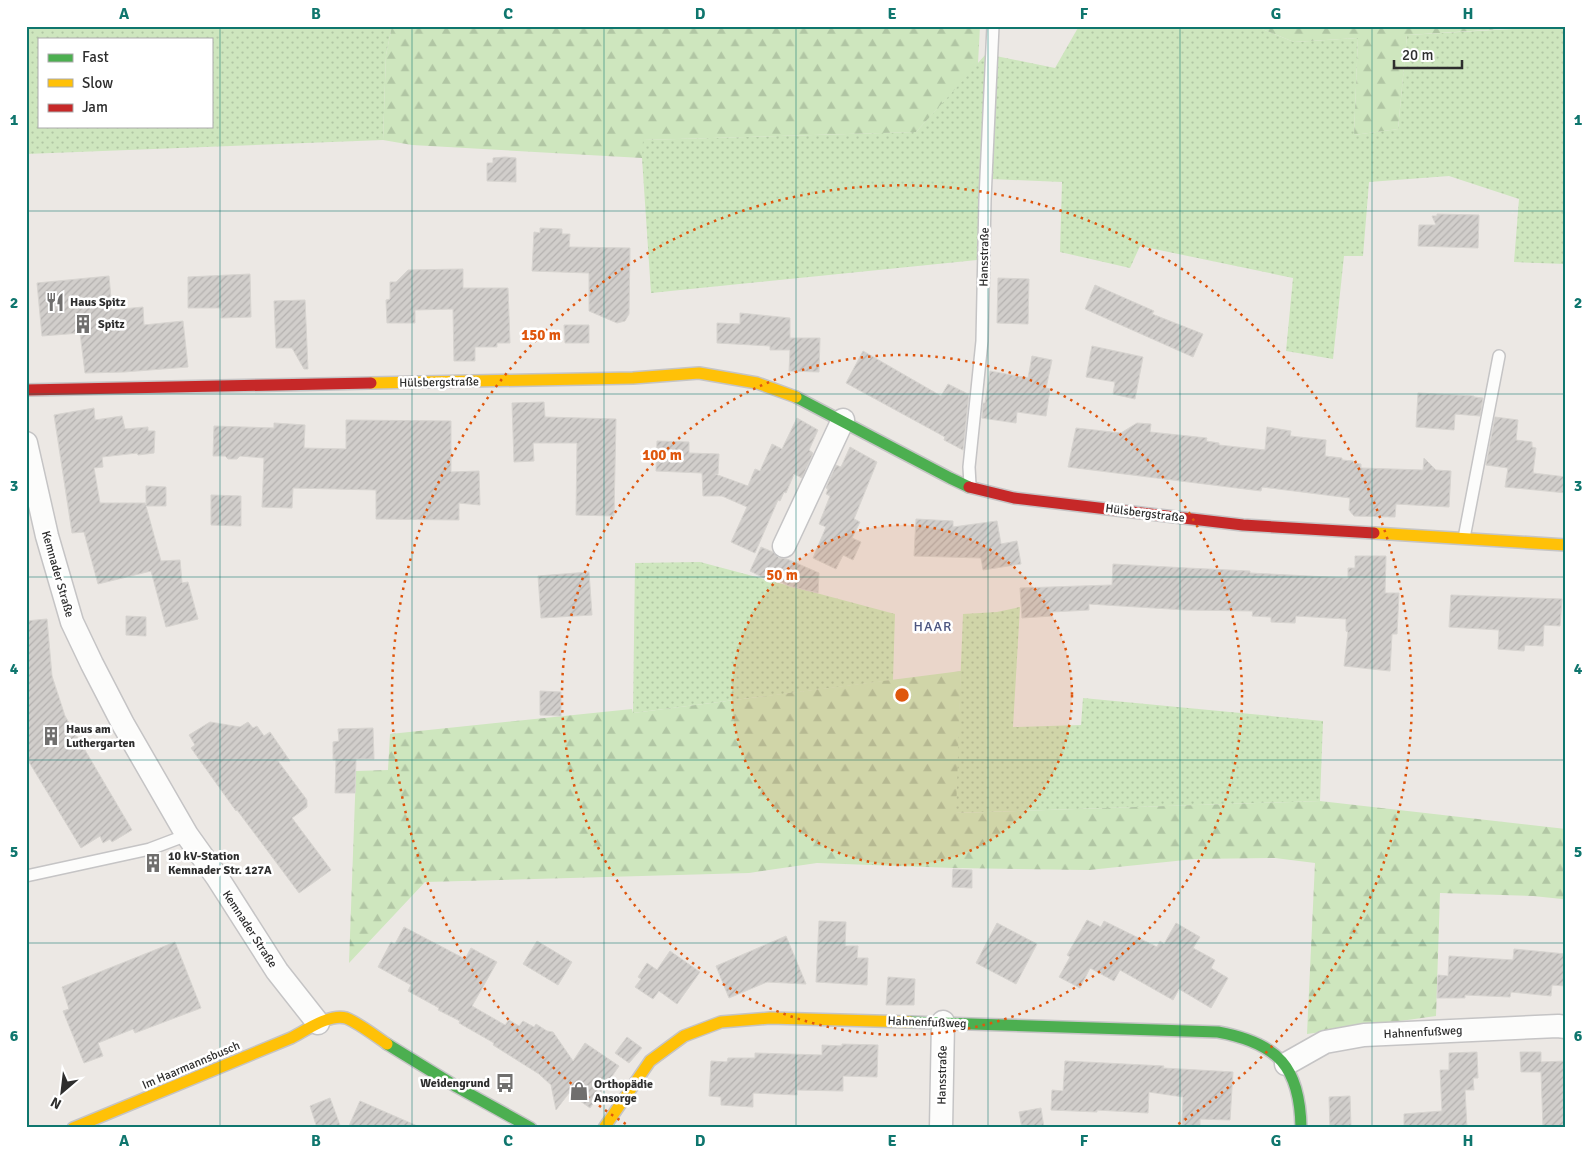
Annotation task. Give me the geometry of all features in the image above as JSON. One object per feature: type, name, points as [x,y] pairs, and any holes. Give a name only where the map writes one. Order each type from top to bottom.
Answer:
[{"type":"street","name":"Hülsbergstraße","points":[[26,390],[633,378],[699,373],[757,383],[790,394],[843,420],[950,478],[970,487],[1014,498],[1243,524],[1566,545]]},
{"type":"street","points":[[784,546],[843,420]]},
{"type":"street","name":"Kemnader Straße","points":[[26,443],[47,536],[72,622],[119,716],[187,835],[217,877],[278,971],[318,1023]]},
{"type":"street","points":[[318,1023],[330,1018],[346,1018],[408,1058],[531,1128]]},
{"type":"street","name":"Hahnenfußweg","points":[[604,1128],[650,1061],[684,1036],[721,1022],[770,1018],[943,1022],[1233,1034],[1248,1038],[1267,1047],[1286,1064],[1298,1090],[1302,1114],[1301,1128]]},
{"type":"street","name":"Hansstraße","points":[[941,1128],[943,1022]]},
{"type":"street","name":"Im Haarmannsbusch","points":[[73,1128],[291,1038],[318,1023]]},
{"type":"street","name":"Hahnenfußweg","points":[[1286,1064],[1325,1042],[1364,1036],[1566,1027]]},
{"type":"lane","name":"Hansstraße","points":[[970,487],[969,467],[982,341],[985,199],[993,26]]},
{"type":"lane","points":[[1464,538],[1499,356]]},
{"type":"lane","points":[[26,876],[150,849],[187,835]]},
{"type":"green space","points":[[26,26],[392,26],[386,55],[383,140],[26,154]]},
{"type":"green space","points":[[392,26],[980,26],[978,64],[916,132],[643,140],[642,158],[412,145],[383,140],[386,55]]},
{"type":"green space","points":[[1079,26],[1255,26],[1294,42],[1358,38],[1354,135],[1398,129],[1407,35],[1566,26],[1566,264],[1514,262],[1519,199],[1449,176],[1369,182],[1363,256],[1344,256],[1333,359],[1286,351],[1293,278],[1140,246],[1130,268],[1060,252],[1062,182],[991,179],[987,259],[651,293],[642,140],[916,132],[986,54],[1055,68]]},
{"type":"green space","points":[[1255,26],[1548,26],[1407,35],[1398,129],[1354,135],[1358,38],[1294,42]]},
{"type":"green space","points":[[700,562],[895,614],[893,680],[633,713],[635,563]]},
{"type":"green space","points":[[1020,607],[1013,727],[1081,725],[1083,698],[1323,721],[1320,801],[955,813],[963,614],[997,612]]},
{"type":"green space","points":[[961,671],[956,813],[1320,801],[1566,829],[1566,900],[1533,896],[1440,893],[1436,1016],[1307,1034],[1315,863],[1275,858],[1195,859],[1089,870],[817,863],[749,873],[425,882],[349,963],[356,771],[388,770],[390,734],[632,709],[633,713]]},
{"type":"building","points":[[493,158],[516,158],[516,182],[487,181],[487,163],[493,163]]},
{"type":"building","points":[[1437,214],[1479,215],[1478,248],[1418,246],[1419,225],[1436,225],[1432,216],[1437,216]]},
{"type":"building","points":[[540,228],[562,229],[562,234],[570,234],[569,247],[630,248],[629,314],[625,321],[617,323],[589,311],[589,273],[532,271],[534,232],[540,233]]},
{"type":"building","points":[[463,269],[463,288],[508,288],[510,343],[497,343],[497,347],[475,347],[475,361],[454,361],[453,309],[415,310],[415,323],[387,323],[386,300],[390,299],[390,282],[396,282],[408,270]]},
{"type":"building","points":[[250,274],[251,317],[221,318],[221,308],[188,308],[188,277]]},
{"type":"building","name":"Spitz","points":[[109,276],[112,310],[143,307],[144,325],[183,321],[188,367],[85,373],[80,333],[42,336],[37,283]]},
{"type":"building","points":[[998,278],[1029,279],[1028,324],[997,323]]},
{"type":"building","points":[[1095,285],[1154,311],[1152,314],[1203,334],[1193,357],[1085,309]]},
{"type":"building","points":[[305,300],[308,369],[304,369],[292,348],[276,348],[274,301]]},
{"type":"building","points":[[740,313],[790,318],[790,338],[820,338],[819,372],[789,371],[790,350],[770,350],[770,346],[717,343],[717,323],[740,324]]},
{"type":"building","points":[[564,325],[589,325],[589,343],[565,343]]},
{"type":"building","points":[[1092,346],[1143,357],[1135,399],[1113,394],[1115,382],[1086,377]]},
{"type":"building","points":[[863,351],[941,396],[948,384],[969,393],[963,450],[944,440],[945,437],[846,383]]},
{"type":"building","points":[[1032,356],[1052,360],[1046,388],[1050,389],[1046,416],[1017,412],[1016,423],[982,418],[983,403],[985,403],[990,371],[1028,378]]},
{"type":"building","points":[[1418,393],[1483,398],[1480,416],[1455,414],[1454,430],[1416,427]]},
{"type":"building","points":[[544,402],[545,417],[616,419],[614,516],[576,515],[577,443],[533,443],[534,461],[514,462],[512,403]]},
{"type":"building","points":[[94,408],[95,420],[122,416],[125,429],[148,427],[148,431],[155,431],[154,453],[102,457],[103,467],[94,468],[100,503],[145,503],[146,505],[146,486],[166,487],[166,506],[146,506],[161,561],[180,560],[182,583],[188,582],[198,619],[166,627],[151,571],[98,584],[84,532],[72,533],[54,415]]},
{"type":"building","points":[[1495,417],[1518,420],[1516,440],[1532,442],[1532,447],[1536,448],[1533,473],[1566,477],[1566,493],[1505,487],[1508,468],[1486,465]]},
{"type":"building","points":[[797,418],[818,430],[809,450],[813,453],[802,478],[794,474],[786,493],[784,492],[780,501],[778,500],[755,553],[731,542],[747,507],[722,496],[703,496],[702,473],[656,471],[657,441],[689,442],[689,453],[719,454],[718,474],[715,474],[748,486],[755,469],[760,471],[772,444],[782,449]]},
{"type":"building","points":[[346,420],[451,421],[451,472],[479,471],[480,505],[459,503],[459,520],[376,519],[376,490],[293,488],[292,508],[262,507],[264,458],[240,456],[237,459],[228,459],[225,456],[213,456],[214,426],[274,428],[274,423],[305,425],[304,448],[346,449]]},
{"type":"building","points":[[1137,423],[1151,424],[1150,432],[1207,438],[1206,441],[1219,443],[1219,445],[1265,450],[1267,427],[1291,431],[1290,436],[1326,440],[1325,456],[1353,461],[1354,463],[1361,464],[1361,468],[1423,470],[1424,458],[1436,470],[1451,471],[1449,507],[1396,504],[1395,517],[1354,516],[1349,510],[1350,498],[1262,487],[1261,491],[1068,467],[1076,428],[1121,433]]},
{"type":"building","points":[[850,447],[877,462],[854,519],[860,522],[852,538],[861,542],[853,560],[843,555],[836,569],[813,558],[826,527],[819,524],[830,496],[826,494],[828,489],[826,488],[836,465],[841,467]]},
{"type":"building","points":[[211,495],[241,496],[241,526],[211,525]]},
{"type":"building","points":[[916,519],[953,521],[953,527],[997,521],[1001,544],[1017,541],[1021,564],[983,570],[981,558],[914,556]]},
{"type":"building","points":[[761,547],[773,552],[779,558],[787,559],[819,573],[818,593],[789,586],[770,577],[768,580],[750,571]]},
{"type":"building","points":[[1355,556],[1386,556],[1385,593],[1399,593],[1397,634],[1392,634],[1390,671],[1344,666],[1348,632],[1346,631],[1346,619],[1296,616],[1295,623],[1271,622],[1271,617],[1252,616],[1253,611],[1186,610],[1089,604],[1089,610],[1051,612],[1052,616],[1022,618],[1020,588],[1112,585],[1113,564],[1348,578],[1348,568],[1355,568]]},
{"type":"building","points":[[589,572],[592,615],[541,618],[538,576]]},
{"type":"building","points":[[1451,595],[1562,599],[1560,626],[1544,625],[1543,646],[1525,645],[1524,651],[1498,649],[1499,630],[1449,627]]},
{"type":"building","points":[[126,616],[146,617],[146,636],[126,635]]},
{"type":"building","name":"Haus am Luthergarten","points":[[47,619],[52,676],[65,716],[132,830],[112,842],[110,839],[103,843],[100,836],[81,848],[26,757],[26,621]]},
{"type":"building","points":[[540,691],[561,692],[561,716],[540,715]]},
{"type":"building","points":[[210,722],[240,727],[248,722],[253,728],[257,726],[264,736],[270,732],[290,761],[278,761],[307,800],[307,807],[292,818],[331,870],[299,893],[236,811],[191,748],[195,745],[189,735]]},
{"type":"building","points":[[373,728],[374,759],[356,759],[355,793],[335,793],[336,760],[333,760],[333,742],[339,741],[338,729]]},
{"type":"building","points":[[953,869],[972,870],[972,888],[952,887]]},
{"type":"building","points":[[1087,920],[1101,927],[1104,921],[1157,947],[1160,941],[1164,944],[1176,923],[1200,937],[1193,948],[1215,960],[1211,968],[1228,978],[1211,1008],[1179,989],[1173,1000],[1120,970],[1114,981],[1090,968],[1080,988],[1059,977],[1070,957],[1067,955]]},
{"type":"building","points":[[819,921],[846,922],[845,946],[858,946],[857,958],[868,958],[867,985],[816,982]]},
{"type":"building","points":[[997,923],[1037,944],[1016,984],[976,963]]},
{"type":"building","points":[[404,927],[465,959],[471,948],[497,962],[472,1006],[505,1025],[509,1020],[519,1026],[523,1021],[534,1027],[536,1024],[547,1031],[553,1032],[573,1061],[585,1043],[619,1066],[590,1108],[569,1093],[556,1110],[551,1085],[539,1074],[493,1045],[494,1043],[459,1023],[460,1021],[408,991],[411,985],[378,967],[391,942],[395,944]]},
{"type":"building","points":[[786,936],[806,984],[767,982],[729,998],[716,966]]},
{"type":"building","points":[[537,941],[572,962],[558,985],[523,964]]},
{"type":"building","points":[[175,942],[201,1008],[135,1033],[133,1029],[98,1043],[103,1056],[84,1063],[63,1011],[69,1009],[62,987]]},
{"type":"building","points":[[1514,949],[1566,954],[1566,986],[1552,985],[1551,996],[1511,992],[1510,997],[1465,995],[1465,998],[1437,998],[1438,975],[1448,976],[1449,956],[1513,960]]},
{"type":"building","points":[[670,951],[700,972],[677,1004],[659,991],[653,999],[635,987],[641,979],[638,977],[647,963],[657,970]]},
{"type":"building","points":[[888,977],[915,979],[914,1005],[886,1005]]},
{"type":"building","points":[[627,1037],[642,1048],[629,1063],[615,1053]]},
{"type":"building","points":[[842,1044],[878,1045],[877,1077],[843,1076],[843,1091],[797,1090],[797,1095],[753,1093],[753,1107],[721,1105],[721,1097],[709,1096],[711,1061],[727,1062],[728,1058],[755,1058],[755,1053],[822,1055],[822,1045],[842,1046]]},
{"type":"building","points":[[1477,1052],[1478,1078],[1473,1078],[1474,1090],[1465,1090],[1467,1128],[1404,1128],[1404,1114],[1442,1111],[1440,1070],[1449,1070],[1449,1053]]},
{"type":"building","points":[[1520,1052],[1541,1052],[1541,1062],[1566,1061],[1566,1128],[1543,1128],[1541,1072],[1521,1072]]},
{"type":"building","points":[[1065,1061],[1233,1072],[1230,1120],[1200,1119],[1200,1128],[1182,1128],[1183,1097],[1149,1092],[1148,1113],[1051,1110],[1052,1090],[1063,1091]]},
{"type":"building","points":[[1350,1096],[1351,1128],[1330,1128],[1329,1097]]},
{"type":"building","points":[[330,1098],[341,1128],[317,1128],[310,1106]]},
{"type":"building","points":[[360,1101],[422,1128],[348,1128]]},
{"type":"building","points":[[1041,1108],[1044,1128],[1022,1128],[1019,1112]]},
{"type":"traffic: fast","points":[[796,397],[969,487]]},
{"type":"traffic: fast","points":[[910,1022],[1218,1032],[1239,1037],[1256,1043],[1282,1061],[1296,1089],[1300,1107],[1301,1128]]},
{"type":"traffic: fast","points":[[387,1044],[457,1087],[531,1128]]},
{"type":"traffic: slow","points":[[371,383],[633,378],[699,373],[757,383],[796,397]]},
{"type":"traffic: slow","points":[[1374,533],[1566,545]]},
{"type":"traffic: slow","points":[[73,1128],[291,1038],[325,1020],[340,1017],[346,1018],[387,1044]]},
{"type":"traffic: slow","points":[[604,1128],[650,1061],[684,1036],[721,1022],[770,1018],[910,1022]]},
{"type":"traffic: jam","points":[[26,390],[371,383]]},
{"type":"traffic: jam","points":[[969,487],[1014,498],[1243,525],[1374,533]]},
{"type":"place","name":"Haus Spitz","points":[[55,302]]},
{"type":"place","name":"Spitz","points":[[83,324]]},
{"type":"place","name":"Haus am Luthergarten","points":[[51,736]]},
{"type":"place","name":"10 kV-Station Kemnader Str. 127A","points":[[153,863]]},
{"type":"place","name":"Weidengrund","points":[[505,1083]]},
{"type":"place","name":"Orthopädie Ansorge","points":[[579,1091]]},
{"type":"district","name":"HAAR","points":[[933,626]]}]
